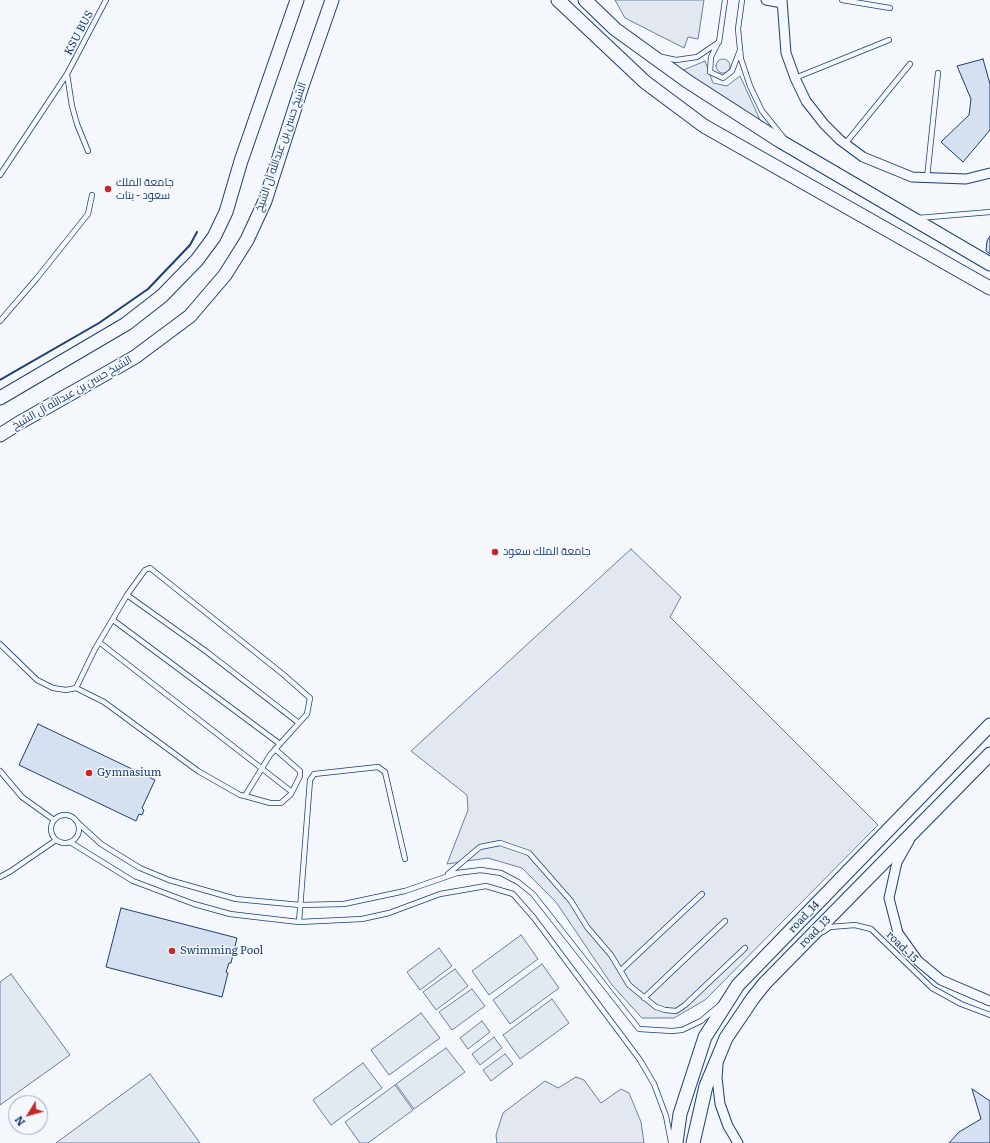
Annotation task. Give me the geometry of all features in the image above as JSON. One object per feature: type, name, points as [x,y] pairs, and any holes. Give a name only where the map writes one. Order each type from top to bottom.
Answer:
[{"type":"street","points":[[0,398],[126,324],[162,296],[197,260],[214,237],[226,212],[297,0]]},
{"type":"street","name":"الشيخ حسن بن عبدالله آل الشيخ","points":[[0,435],[18,423],[135,357],[190,316],[225,275],[247,240],[264,201],[332,0]]},
{"type":"street","points":[[558,0],[644,82],[704,126],[990,288]]},
{"type":"street","points":[[585,0],[615,29],[687,81],[792,148],[914,218],[990,264]]},
{"type":"street","points":[[766,0],[782,2],[786,53],[795,78],[806,101],[824,124],[845,144],[863,157],[912,177],[966,179],[990,173]]},
{"type":"street","name":"road_14","points":[[676,1143],[680,1114],[696,1060],[705,1037],[734,991],[751,971],[990,726]]},
{"type":"street","name":"road_13","points":[[693,1143],[706,1086],[719,1054],[726,1038],[757,993],[798,948],[990,754]]},
{"type":"street","points":[[916,829],[897,862],[889,898],[898,933],[918,961],[941,980],[990,1001]]},
{"type":"street","points":[[719,1054],[717,1078],[720,1104],[728,1126],[738,1143]]},
{"type":"lane","name":"KSU BUS","points":[[0,175],[67,74],[106,0]]},
{"type":"lane","points":[[725,0],[719,42],[711,57],[710,72],[723,78],[732,71],[740,49]]},
{"type":"lane","points":[[742,0],[738,29],[741,59],[750,86],[762,111],[792,148]]},
{"type":"lane","points":[[842,0],[890,8]]},
{"type":"lane","points":[[795,78],[889,40]]},
{"type":"lane","points":[[652,56],[676,60],[697,57],[719,42]]},
{"type":"lane","points":[[845,144],[910,64]]},
{"type":"lane","points":[[927,178],[938,73]]},
{"type":"lane","points":[[67,74],[72,106],[77,124],[88,151]]},
{"type":"lane","points":[[0,321],[37,278],[88,214],[92,195]]},
{"type":"lane","points":[[914,218],[990,212]]},
{"type":"lane","points":[[76,688],[99,642],[127,595],[145,570],[150,568],[284,675],[310,698],[307,714],[275,749],[245,796]]},
{"type":"lane","points":[[127,595],[207,652],[299,723]]},
{"type":"lane","points":[[112,620],[280,744]]},
{"type":"lane","points":[[99,642],[292,792]]},
{"type":"lane","points":[[0,644],[38,680],[53,688],[66,690],[76,688],[104,702],[198,771],[240,795],[270,803],[281,803],[292,792],[300,776],[300,771],[275,749]]},
{"type":"lane","points":[[299,922],[310,780],[314,774],[378,767],[385,772],[405,859]]},
{"type":"lane","points":[[0,771],[22,797],[54,820]]},
{"type":"lane","points":[[54,820],[66,816],[76,822],[100,844],[140,868],[169,880],[236,899],[300,905],[337,905],[358,902],[405,890],[446,876],[481,870],[501,873],[523,886],[533,894],[639,1029],[672,1032],[682,1030],[701,1021],[734,991]]},
{"type":"lane","points":[[54,820],[51,832],[56,840],[65,843],[70,842],[77,836],[78,832],[76,822]]},
{"type":"lane","points":[[0,876],[11,871],[56,840]]},
{"type":"lane","points":[[70,842],[133,881],[194,904],[230,914],[299,922],[362,919],[390,913],[440,894],[473,888],[486,886],[513,894],[534,918],[640,1060],[654,1084],[666,1116],[671,1143]]},
{"type":"lane","points":[[446,876],[480,848],[500,843],[529,853],[571,901],[587,927],[620,970],[629,985],[656,1008],[676,1010],[702,990],[745,948]]},
{"type":"lane","points":[[620,970],[702,894]]},
{"type":"lane","points":[[644,998],[725,920]]},
{"type":"lane","name":"road_15","points":[[798,948],[830,927],[856,925],[871,929],[932,988],[961,1004],[990,1015]]},
{"type":"shaded area","points":[[615,0],[704,0],[698,39],[688,37],[684,48],[625,18]]},
{"type":"shaded area","points":[[720,59],[726,59],[730,63],[730,69],[726,73],[720,73],[716,69],[716,63]]},
{"type":"shaded area","points":[[705,61],[713,83],[727,86],[740,76],[761,122],[681,71]]},
{"type":"shaded area","points":[[631,549],[681,597],[670,617],[878,825],[705,1000],[674,1018],[642,1018],[612,985],[556,902],[522,868],[488,858],[447,864],[468,810],[467,795],[411,751]]},
{"type":"shaded area","points":[[521,935],[538,959],[489,995],[472,971]]},
{"type":"shaded area","points":[[439,948],[452,966],[420,990],[407,972]]},
{"type":"shaded area","points":[[542,964],[559,988],[510,1024],[493,1000]]},
{"type":"shaded area","points":[[455,969],[468,986],[436,1010],[423,992]]},
{"type":"shaded area","points":[[11,974],[70,1055],[14,1095],[8,1095],[8,1099],[0,1105],[0,982]]},
{"type":"shaded area","points":[[472,989],[485,1006],[452,1030],[439,1012]]},
{"type":"shaded area","points":[[552,999],[569,1023],[520,1059],[503,1035]]},
{"type":"shaded area","points":[[421,1013],[440,1038],[389,1075],[371,1050]]},
{"type":"shaded area","points":[[482,1021],[490,1032],[468,1049],[460,1038]]},
{"type":"shaded area","points":[[494,1037],[502,1048],[480,1065],[472,1054]]},
{"type":"shaded area","points":[[446,1048],[465,1072],[414,1109],[396,1084]]},
{"type":"shaded area","points":[[505,1054],[513,1064],[491,1081],[483,1070]]},
{"type":"shaded area","points":[[363,1063],[382,1088],[331,1125],[313,1100]]},
{"type":"shaded area","points":[[150,1074],[200,1143],[56,1143]]},
{"type":"shaded area","points":[[576,1077],[584,1080],[601,1103],[621,1089],[629,1093],[641,1122],[644,1143],[497,1143],[496,1135],[503,1113],[545,1081],[558,1088]]},
{"type":"shaded area","points":[[395,1085],[413,1110],[368,1143],[360,1143],[345,1122]]},
{"type":"building","points":[[983,59],[990,84],[990,130],[963,162],[941,142],[969,115],[971,99],[957,66]]},
{"type":"building","points":[[990,236],[990,254],[986,251],[987,241]]},
{"type":"building","name":"Gymnasium","points":[[38,724],[155,780],[142,808],[144,810],[142,815],[139,814],[136,821],[19,765]]},
{"type":"building","name":"Swimming Pool","points":[[121,908],[237,938],[231,963],[229,963],[226,972],[228,973],[222,997],[106,967]]},
{"type":"building","points":[[972,1089],[990,1101],[990,1143],[949,1143],[959,1132],[981,1119]]},
{"type":"wall","points":[[0,380],[99,323],[148,289],[190,245],[197,232]]},
{"type":"place","name":"جامعة الملك سعود - بنات","points":[[108,189]]},
{"type":"place","name":"جامعة الملك سعود","points":[[495,552]]},
{"type":"place","name":"Gymnasium","points":[[89,773]]},
{"type":"place","name":"Swimming Pool","points":[[172,951]]}]
